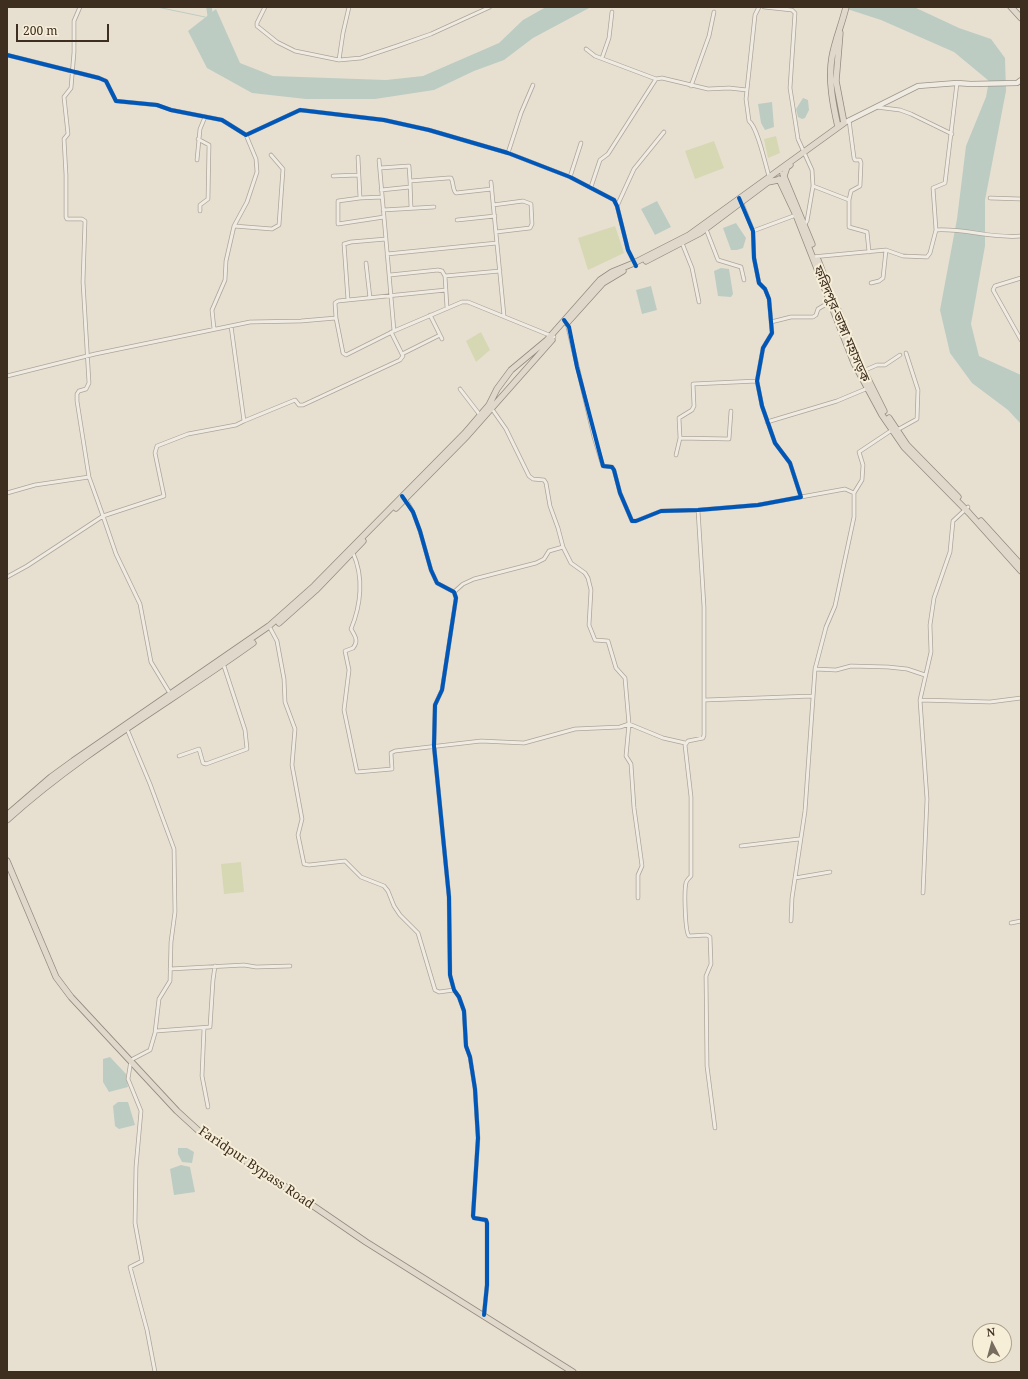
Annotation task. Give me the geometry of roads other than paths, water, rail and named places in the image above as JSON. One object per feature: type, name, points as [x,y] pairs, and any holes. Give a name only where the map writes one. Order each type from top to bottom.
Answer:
[{"type":"highway","points":[[635,264],[689,235],[740,199],[769,176],[847,122],[836,81],[840,33],[846,7]]},
{"type":"highway","points":[[1011,7],[1021,18]]},
{"type":"highway","points":[[1016,7],[1021,13]]},
{"type":"highway","points":[[838,127],[834,107],[830,69],[836,39],[840,33]]},
{"type":"highway","points":[[483,414],[492,408],[600,280],[612,272],[682,244],[706,229],[740,199],[770,181],[782,179],[786,168],[801,156],[803,152]]},
{"type":"highway","name":"ফরিদপুর-ভাঙ্গা মহাসড়ক","points":[[778,170],[804,225],[814,256]]},
{"type":"highway","name":"ফরিদপুর-ভাঙ্গা মহাসড়ক","points":[[794,205],[796,215],[850,347],[870,388],[894,429],[925,465],[1003,549],[1021,571]]},
{"type":"highway","points":[[315,588],[483,414],[511,370],[553,336]]},
{"type":"highway","name":"ফরিদপুর-ভাঙ্গা মহাসড়ক","points":[[857,362],[864,371],[870,388]]},
{"type":"highway","points":[[7,820],[53,780],[110,738],[127,729],[171,695],[191,684],[270,628],[352,553],[374,528]]},
{"type":"highway","name":"ফরিদপুর-ভাঙ্গা মহাসড়ক","points":[[1003,549],[1021,565]]},
{"type":"highway","points":[[7,815],[51,777],[223,663],[246,645]]},
{"type":"highway","name":"Faridpur Bypass Road","points":[[7,863],[56,977],[71,997],[177,1110],[200,1132],[271,1177],[366,1242],[573,1372]]},
{"type":"main road","points":[[847,122],[918,86],[957,83],[971,84],[1019,82]]},
{"type":"street","points":[[80,7],[74,21],[73,72],[71,88],[64,97],[68,134],[64,139],[66,217],[67,219],[82,219],[85,221],[83,282],[89,387],[77,394],[80,429],[89,477],[116,554],[140,604],[151,662],[171,695]]},
{"type":"street","points":[[265,7],[257,26],[277,42],[295,51],[339,60],[361,58],[397,46],[431,34],[490,7]]},
{"type":"street","points":[[339,60],[349,7]]},
{"type":"street","points":[[759,7],[755,15],[747,90],[749,121],[756,132],[769,176]]},
{"type":"street","points":[[764,7],[792,10],[795,13],[790,88],[798,139],[812,170],[813,186],[807,221],[804,225]]},
{"type":"street","points":[[602,58],[609,38],[612,12]]},
{"type":"street","points":[[691,86],[709,36],[714,12]]},
{"type":"street","points":[[586,49],[595,56],[656,79],[662,78],[708,89],[729,88],[747,90]]},
{"type":"street","points":[[7,55],[106,81],[116,102],[157,105],[171,110],[222,120],[246,135],[256,159],[257,172],[247,202],[234,226],[226,261],[225,280],[212,310],[214,329]]},
{"type":"street","points":[[591,187],[600,160],[608,154],[656,79]]},
{"type":"street","points":[[814,256],[886,250],[903,256],[927,257],[930,254],[936,230],[933,188],[945,183],[957,83]]},
{"type":"street","points":[[508,153],[521,113],[533,85]]},
{"type":"street","points":[[874,107],[900,110],[952,134]]},
{"type":"street","points":[[246,135],[300,110],[384,120],[446,134],[508,153],[570,177],[614,200],[617,206],[626,243],[635,264]]},
{"type":"street","points":[[197,160],[200,128],[205,117]]},
{"type":"street","points":[[847,122],[854,158],[855,160],[860,160],[861,163],[860,186],[851,191],[849,200],[849,227],[867,232],[870,252]]},
{"type":"street","points":[[617,206],[634,169],[664,132]]},
{"type":"street","points":[[198,139],[209,145],[208,199],[200,205],[200,211]]},
{"type":"street","points":[[570,177],[581,143]]},
{"type":"street","points":[[234,226],[272,229],[279,225],[284,169],[271,155]]},
{"type":"street","points":[[358,157],[360,198]]},
{"type":"street","points":[[7,577],[27,566],[103,516],[164,496],[155,453],[157,446],[188,434],[244,422],[295,400],[299,405],[303,405],[402,358],[402,354],[393,331],[390,275],[379,160]]},
{"type":"street","points":[[380,168],[409,166],[411,208]]},
{"type":"street","points":[[333,176],[358,175]]},
{"type":"street","points":[[410,181],[451,178],[456,193],[492,189]]},
{"type":"street","points":[[491,182],[504,316]]},
{"type":"street","points":[[813,186],[849,200]]},
{"type":"street","points":[[381,190],[410,187]]},
{"type":"street","points":[[382,197],[338,201],[338,224],[384,217]]},
{"type":"street","points":[[990,198],[1021,199]]},
{"type":"street","points":[[740,199],[753,231],[758,279],[759,283],[768,293],[771,322],[772,334],[763,348],[757,381],[767,422],[775,443],[790,464],[801,497]]},
{"type":"street","points":[[493,205],[524,201],[531,204],[532,226],[496,232]]},
{"type":"street","points":[[383,210],[434,207]]},
{"type":"street","points":[[753,231],[796,215]]},
{"type":"street","points":[[457,220],[495,216]]},
{"type":"street","points":[[706,229],[718,260],[741,267],[744,280]]},
{"type":"street","points":[[936,230],[948,230],[1006,238],[1021,237]]},
{"type":"street","points":[[348,300],[344,244],[386,239]]},
{"type":"street","points":[[387,254],[497,243]]},
{"type":"street","points":[[682,244],[692,268],[699,302]]},
{"type":"street","points":[[871,283],[879,281],[883,278],[886,250]]},
{"type":"street","points":[[366,263],[370,298]]},
{"type":"street","points":[[390,275],[438,270],[442,271],[445,276],[447,308]]},
{"type":"street","points":[[445,276],[500,271]]},
{"type":"street","points":[[1021,278],[995,286],[993,290],[1021,340]]},
{"type":"street","points":[[446,290],[348,300],[335,303],[336,318],[343,353],[346,355],[393,331],[462,302],[468,302],[553,336]]},
{"type":"street","points":[[771,322],[792,318],[813,317],[816,315],[818,309],[832,301]]},
{"type":"street","points":[[430,315],[442,339]]},
{"type":"street","points":[[7,376],[88,356],[231,326],[266,320],[301,321],[336,318]]},
{"type":"street","points":[[565,322],[594,437],[603,466],[612,467],[614,470],[620,493],[632,521],[636,521],[661,511],[698,510],[758,505],[844,489],[854,493]]},
{"type":"street","points":[[231,326],[244,422]]},
{"type":"street","points":[[402,354],[440,335]]},
{"type":"street","points":[[791,921],[792,898],[799,839],[805,811],[815,669],[826,627],[835,606],[854,517],[854,493],[862,480],[864,473],[859,451],[894,429],[899,429],[917,419],[918,390],[906,353]]},
{"type":"street","points":[[864,371],[877,365],[885,365],[900,355]]},
{"type":"street","points":[[676,456],[680,438],[679,418],[694,406],[693,384],[757,381]]},
{"type":"street","points":[[767,422],[837,401],[870,388]]},
{"type":"street","points":[[460,389],[483,414]]},
{"type":"street","points":[[492,408],[506,429],[529,476],[533,479],[544,480],[546,482],[550,506],[569,561],[585,573],[588,578],[591,590],[589,625],[595,640],[608,641],[616,668],[625,678],[629,724],[626,756],[631,764],[641,858],[641,868],[638,875],[638,898]]},
{"type":"street","points":[[680,438],[729,439],[731,411]]},
{"type":"street","points":[[7,493],[35,485],[89,477]]},
{"type":"street","points":[[403,497],[413,512],[431,570],[437,583],[454,592]]},
{"type":"street","points":[[923,892],[927,805],[920,700],[931,652],[930,625],[934,598],[950,552],[954,521],[967,509]]},
{"type":"street","points":[[352,553],[357,565],[361,595],[351,629],[357,643],[353,648],[345,651],[349,670],[344,710],[356,771],[358,773],[391,769],[393,767],[391,752],[481,741],[524,743],[575,729],[620,727],[629,724],[663,738],[685,743],[704,737],[704,607],[698,510]]},
{"type":"street","points":[[454,592],[463,584],[474,578],[536,563],[544,559],[549,551],[563,547]]},
{"type":"street","points":[[454,592],[456,603],[445,663],[442,690],[435,705],[434,746],[445,843],[451,932],[450,963],[454,990],[459,997],[464,1011],[466,1046],[475,1089],[478,1138],[472,1216],[474,1218],[486,1220],[487,1223],[487,1285],[484,1315]]},
{"type":"street","points":[[270,628],[277,641],[284,679],[285,702],[295,729],[292,765],[302,819],[298,835],[304,864],[309,865],[346,861],[361,877],[384,886],[388,890],[394,906],[400,915],[418,933],[435,990],[440,992],[454,990]]},
{"type":"street","points":[[179,756],[199,749],[203,763],[206,764],[247,749],[244,730],[223,663]]},
{"type":"street","points":[[815,669],[839,670],[851,666],[888,667],[907,669],[925,675]]},
{"type":"street","points":[[705,700],[812,696]]},
{"type":"street","points":[[920,700],[990,702],[1021,698]]},
{"type":"street","points":[[127,729],[150,784],[174,849],[174,912],[171,942],[170,980],[159,999],[156,1031],[150,1050],[131,1060],[128,1079],[141,1111],[136,1167],[135,1223],[142,1261],[130,1267],[147,1330],[155,1372]]},
{"type":"street","points":[[685,743],[691,796],[691,876],[686,883],[686,928],[689,936],[707,935],[710,937],[711,964],[706,976],[707,1066],[715,1128]]},
{"type":"street","points":[[741,846],[799,839]]},
{"type":"street","points":[[795,878],[830,872]]},
{"type":"street","points":[[1010,923],[1021,921]]},
{"type":"street","points":[[170,969],[244,965],[270,967],[290,966]]},
{"type":"street","points":[[156,1031],[208,1028],[210,1025],[212,980],[215,966]]},
{"type":"street","points":[[204,1028],[202,1076],[208,1107]]},
{"type":"waterway","points":[[157,7],[205,17]]},
{"type":"waterway","points":[[209,7],[211,21]]}]
